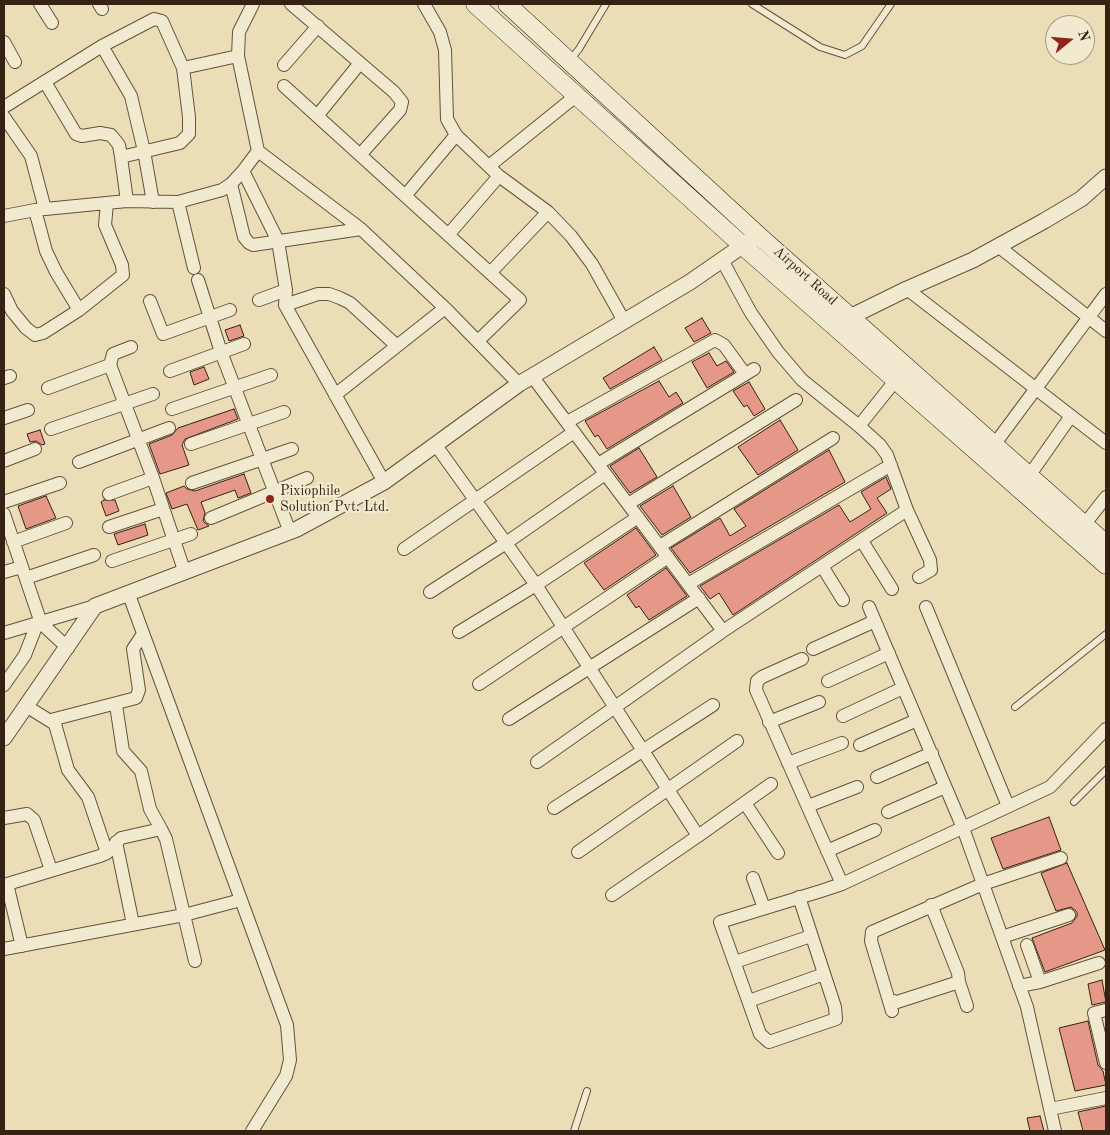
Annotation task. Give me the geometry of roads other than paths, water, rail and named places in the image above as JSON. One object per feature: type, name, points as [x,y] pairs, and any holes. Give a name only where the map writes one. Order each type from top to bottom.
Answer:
[{"type":"main road","points":[[476,4],[743,246],[1106,565]]},
{"type":"main road","name":"Airport Road","points":[[507,4],[758,235],[1106,544]]},
{"type":"street","points":[[40,4],[52,23]]},
{"type":"street","points":[[291,4],[394,92],[402,102],[400,110],[360,155]]},
{"type":"street","points":[[424,4],[440,32],[445,50],[447,119],[456,135],[499,176],[548,212],[571,236],[592,264],[624,321]]},
{"type":"street","points":[[248,5],[240,32],[238,56],[258,151],[361,229],[445,308],[519,384]]},
{"type":"street","points":[[4,107],[102,46],[154,19],[158,19],[166,26],[183,68],[189,117],[189,134],[180,143],[121,157]]},
{"type":"street","points":[[284,65],[318,26]]},
{"type":"street","points":[[4,42],[16,62]]},
{"type":"street","points":[[102,46],[131,96],[144,151],[153,202]]},
{"type":"street","points":[[183,68],[238,56]]},
{"type":"street","points":[[317,116],[360,63]]},
{"type":"street","points":[[45,82],[76,134],[82,136],[100,133],[110,135],[119,145],[127,201]]},
{"type":"street","points":[[284,86],[520,300],[478,341]]},
{"type":"street","points":[[489,166],[577,95]]},
{"type":"street","points":[[4,117],[31,156],[49,258],[79,310]]},
{"type":"street","points":[[405,196],[456,135]]},
{"type":"street","points":[[4,216],[40,210],[127,201],[178,202],[222,190],[244,172],[258,151]]},
{"type":"street","points":[[244,172],[278,241],[286,290],[284,305],[384,482]]},
{"type":"street","points":[[448,235],[499,176]]},
{"type":"street","points":[[837,329],[850,317],[973,260],[998,246],[1081,199],[1106,177]]},
{"type":"street","points":[[230,184],[246,240],[253,245],[361,229]]},
{"type":"street","points":[[178,202],[196,274],[221,352],[290,532]]},
{"type":"street","points":[[4,294],[12,311],[26,328],[35,335],[43,333],[79,310],[122,275],[122,265],[105,225],[107,203]]},
{"type":"street","points":[[490,273],[548,212]]},
{"type":"street","points":[[4,633],[39,624],[129,595],[290,532],[384,482],[519,384],[690,282],[758,235]]},
{"type":"street","points":[[998,246],[1106,332]]},
{"type":"street","points":[[722,260],[751,313],[778,352],[802,380],[880,445],[892,465],[907,510],[931,564],[931,570],[920,577]]},
{"type":"street","points":[[908,289],[1106,443]]},
{"type":"street","points":[[258,300],[286,290]]},
{"type":"street","points":[[284,305],[318,294],[329,294],[340,298],[397,346]]},
{"type":"street","points":[[994,445],[1106,294]]},
{"type":"street","points":[[150,301],[163,334],[230,310]]},
{"type":"street","points":[[335,395],[445,308]]},
{"type":"street","points":[[404,549],[570,427],[715,340],[724,345],[750,372],[602,469],[506,543],[430,592]]},
{"type":"street","points":[[170,371],[244,344]]},
{"type":"street","points":[[131,346],[113,354],[110,365],[153,478],[185,573]]},
{"type":"street","points":[[48,388],[110,365]]},
{"type":"street","points":[[172,409],[271,374]]},
{"type":"street","points":[[532,376],[723,631]]},
{"type":"street","points":[[859,426],[895,381]]},
{"type":"street","points":[[51,429],[153,394]]},
{"type":"street","points":[[628,504],[796,400]]},
{"type":"street","points":[[4,418],[28,410]]},
{"type":"street","points":[[191,444],[284,412]]},
{"type":"street","points":[[1029,476],[1071,416]]},
{"type":"street","points":[[79,462],[169,428]]},
{"type":"street","points":[[660,546],[834,438]]},
{"type":"street","points":[[435,444],[536,585],[698,836]]},
{"type":"street","points":[[4,461],[35,449]]},
{"type":"street","points":[[192,483],[292,449]]},
{"type":"street","points":[[688,584],[892,465]]},
{"type":"street","points":[[109,494],[153,478]]},
{"type":"street","points":[[212,518],[274,490],[307,478]]},
{"type":"street","points":[[4,502],[60,483]]},
{"type":"street","points":[[1084,525],[1106,498]]},
{"type":"street","points":[[109,527],[164,509]]},
{"type":"street","points":[[537,762],[617,708],[723,631],[907,510]]},
{"type":"street","points":[[459,632],[536,585],[638,517]]},
{"type":"street","points":[[5,522],[24,572],[39,624],[68,648]]},
{"type":"street","points":[[13,542],[66,523]]},
{"type":"street","points":[[112,561],[191,534]]},
{"type":"street","points":[[862,541],[892,589]]},
{"type":"street","points":[[4,572],[24,572],[94,555]]},
{"type":"street","points":[[479,684],[668,557]]},
{"type":"street","points":[[822,566],[843,600]]},
{"type":"street","points":[[129,595],[287,1026],[290,1060],[286,1076],[252,1131]]},
{"type":"street","points":[[508,719],[699,598]]},
{"type":"street","points":[[5,735],[68,648],[95,606]]},
{"type":"street","points":[[926,606],[1008,806]]},
{"type":"street","points":[[869,607],[963,828],[1027,1007],[1055,1131]]},
{"type":"street","points":[[813,649],[875,621]]},
{"type":"street","points":[[4,685],[25,655],[39,624]]},
{"type":"street","points":[[51,720],[131,701],[138,694],[133,649],[144,634]]},
{"type":"street","points":[[828,681],[889,653]]},
{"type":"street","points":[[802,659],[768,673],[757,681],[756,690],[842,884]]},
{"type":"street","points":[[843,716],[903,688]]},
{"type":"street","points":[[769,722],[820,702]]},
{"type":"street","points":[[116,705],[123,751],[141,771],[150,809],[166,839],[195,961]]},
{"type":"street","points":[[554,808],[644,752],[713,705]]},
{"type":"street","points":[[26,706],[51,720],[58,729],[68,770],[88,796],[107,853]]},
{"type":"street","points":[[860,745],[917,720]]},
{"type":"street","points":[[799,897],[835,1007],[836,1018],[833,1021],[769,1042],[760,1034],[720,922],[799,897],[842,884],[1050,787],[1106,729]]},
{"type":"street","points":[[578,852],[737,741]]},
{"type":"street","points":[[788,763],[842,743]]},
{"type":"street","points":[[877,776],[932,753]]},
{"type":"street","points":[[612,896],[771,784]]},
{"type":"street","points":[[808,806],[857,787]]},
{"type":"street","points":[[888,812],[945,787]]},
{"type":"street","points":[[745,803],[778,853]]},
{"type":"street","points":[[4,818],[27,814],[34,820],[51,870]]},
{"type":"street","points":[[22,946],[5,884],[107,853],[116,842],[127,836],[161,829]]},
{"type":"street","points":[[827,850],[875,830]]},
{"type":"street","points":[[116,842],[133,924]]},
{"type":"street","points":[[959,982],[891,1005],[870,936],[876,930],[931,905],[983,884],[1061,858]]},
{"type":"street","points":[[753,878],[764,908]]},
{"type":"street","points":[[4,949],[184,915],[241,900]]},
{"type":"street","points":[[931,905],[958,973],[967,1006]]},
{"type":"street","points":[[1002,937],[1069,915]]},
{"type":"street","points":[[735,962],[811,936]]},
{"type":"street","points":[[1027,945],[1040,982]]},
{"type":"street","points":[[1019,986],[1040,982],[1099,962]]},
{"type":"street","points":[[749,1001],[824,974]]},
{"type":"street","points":[[1105,1055],[1094,1013],[1106,1010]]},
{"type":"street","points":[[1050,1109],[1106,1098]]},
{"type":"lane","points":[[570,60],[579,49],[606,4]]},
{"type":"lane","points":[[752,4],[820,47],[845,54],[862,46],[891,4]]},
{"type":"lane","points":[[1014,707],[1106,634]]},
{"type":"lane","points":[[1074,802],[1106,770]]},
{"type":"lane","points":[[574,1131],[586,1091]]},
{"type":"place","name":"Pixiophile Solution Pvt. Ltd.","points":[[270,499]]}]
